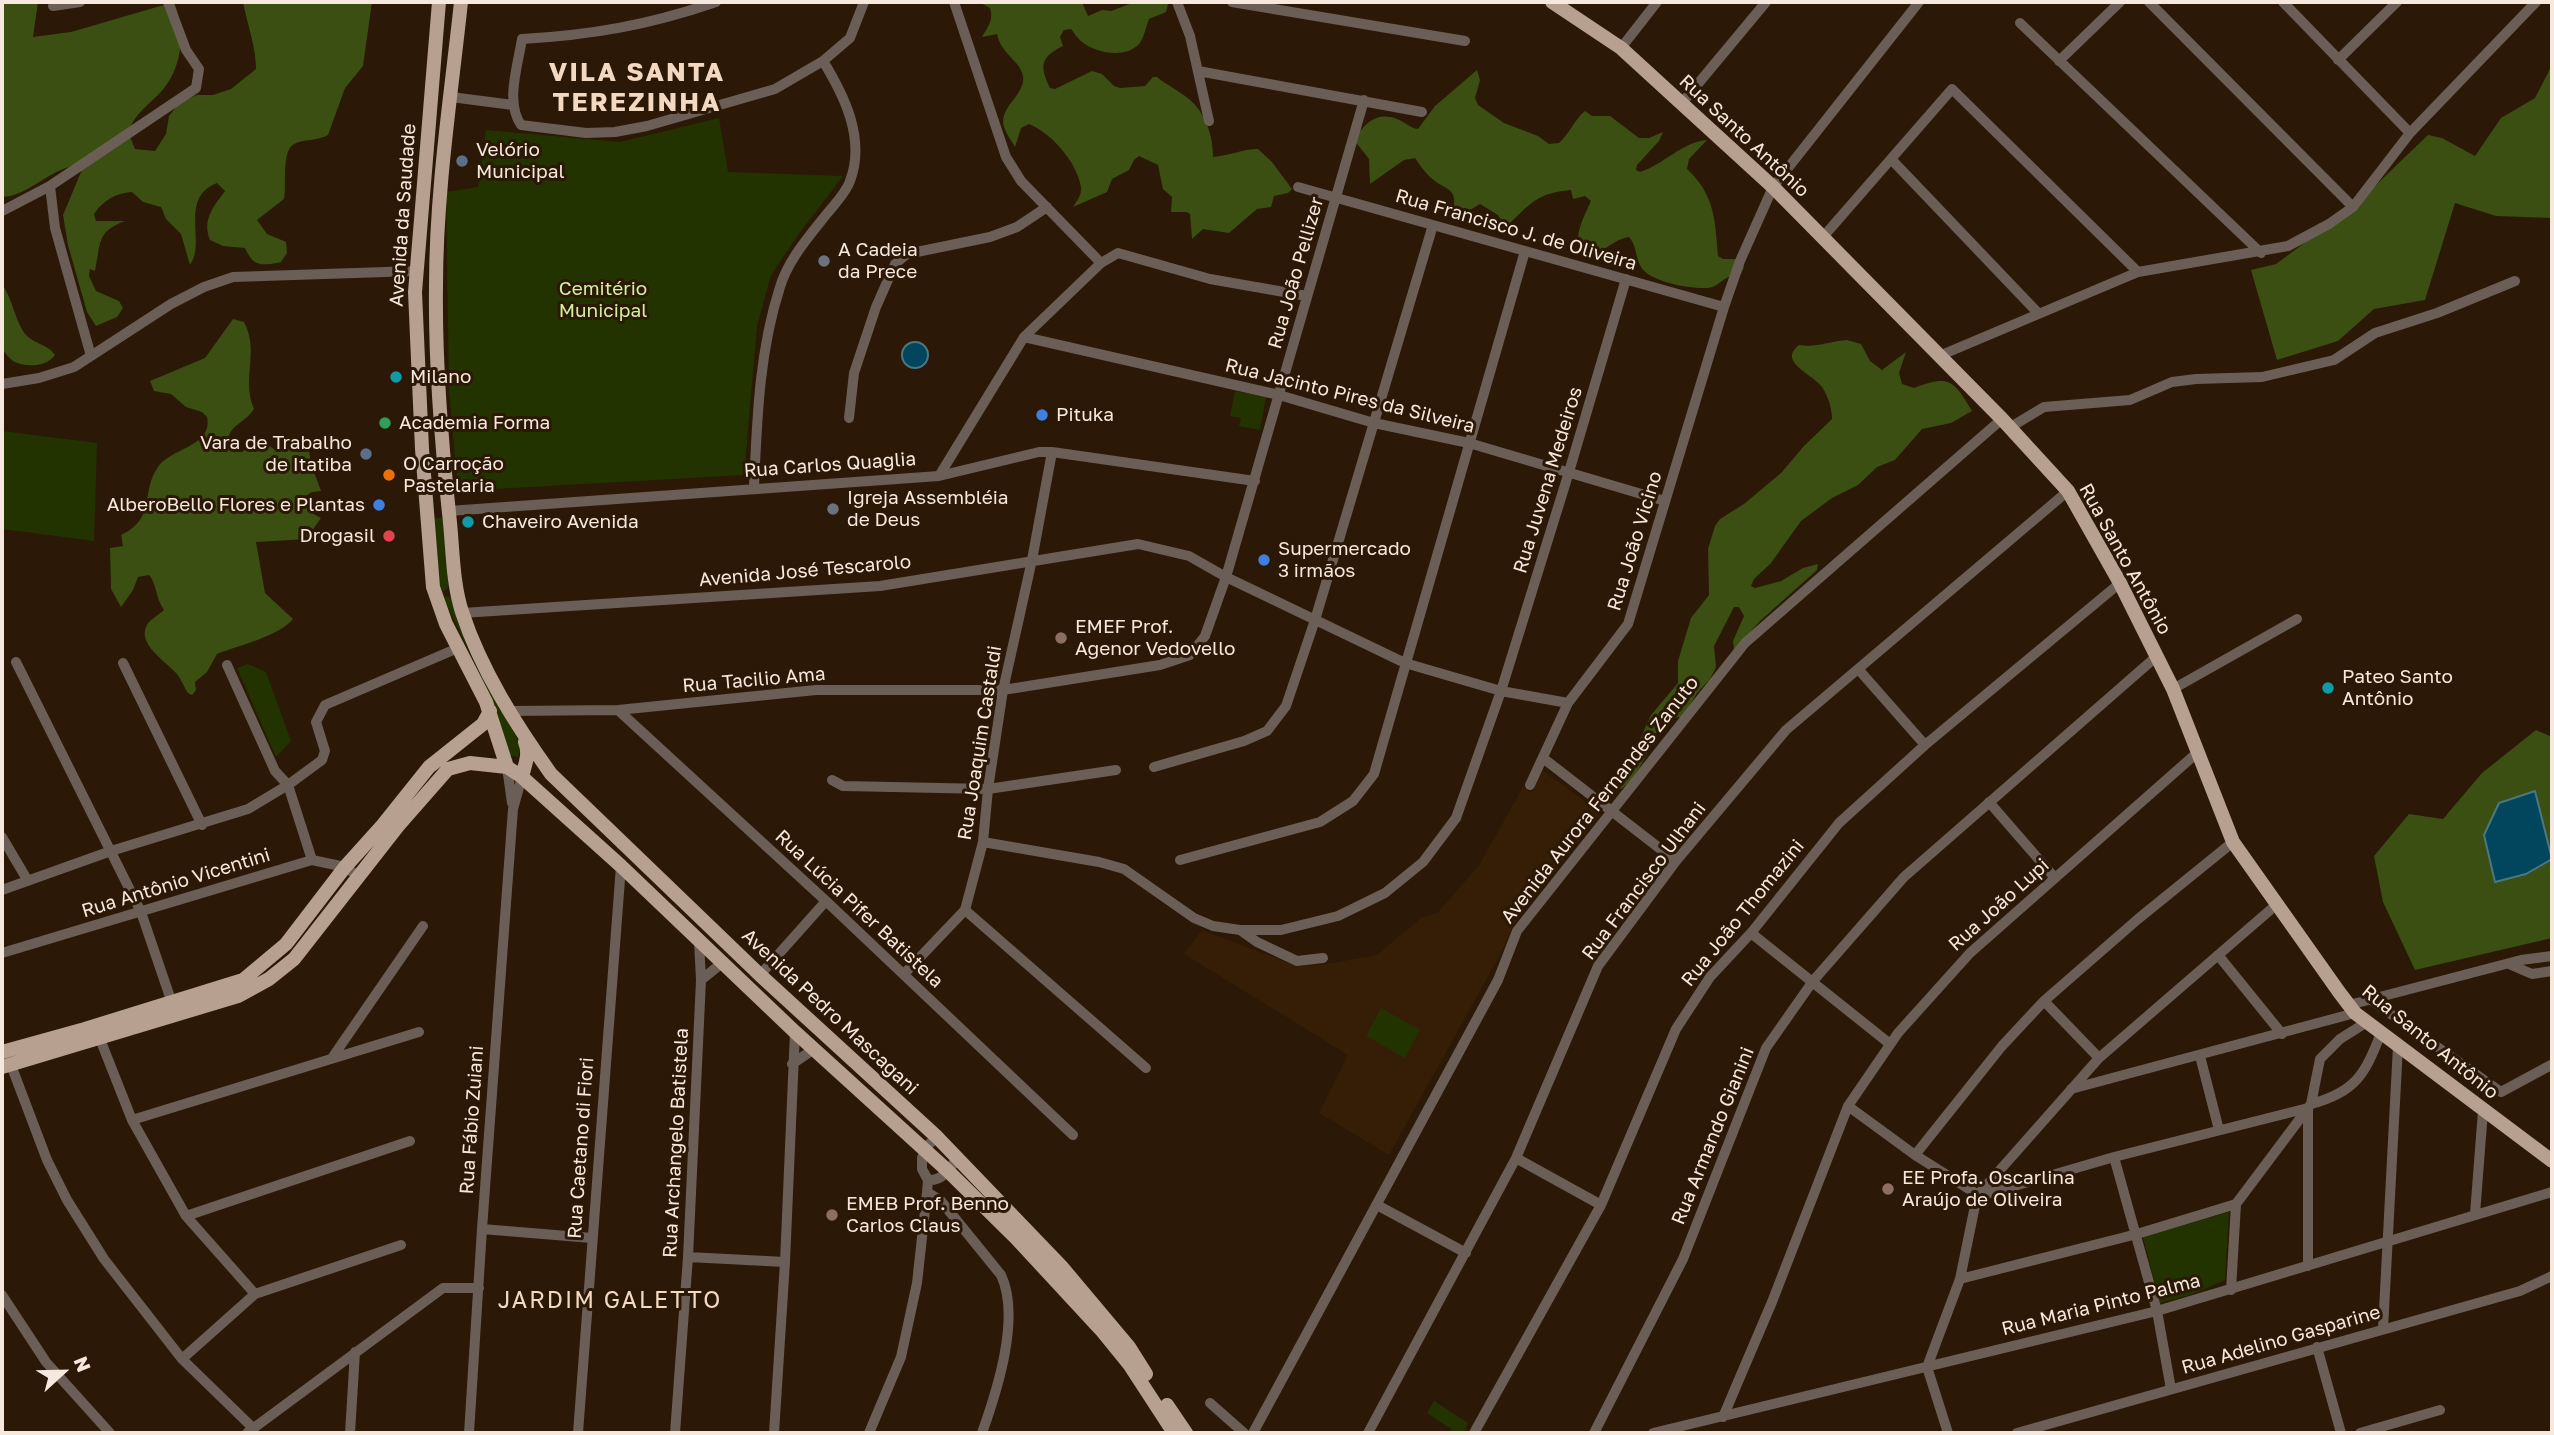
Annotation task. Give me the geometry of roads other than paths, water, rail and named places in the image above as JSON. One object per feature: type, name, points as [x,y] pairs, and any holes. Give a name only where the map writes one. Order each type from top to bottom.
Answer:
[{"type":"main road","name":"Avenida da Saudade","points":[[439,2],[415,292],[422,449],[433,587],[446,624],[489,711],[507,767]]},
{"type":"main road","name":"Avenida da Saudade","points":[[461,2],[442,173],[436,285],[441,411],[456,584],[462,613]]},
{"type":"main road","name":"Rua Santo Antônio","points":[[1552,2],[1621,48],[1773,187],[2006,424],[2068,491],[2120,583],[2173,689],[2233,842],[2276,905],[2357,1013],[2552,1161]]},
{"type":"main road","points":[[421,409],[427,413],[441,411]]},
{"type":"main road","points":[[422,449],[436,444],[444,447]]},
{"type":"main road","points":[[427,499],[440,509],[449,510]]},
{"type":"main road","name":"Avenida Pedro Mascagani","points":[[462,613],[486,667],[523,735],[551,774],[760,975],[957,1158],[1061,1266],[1121,1336],[1186,1433]]},
{"type":"main road","points":[[7,1066],[100,1039],[172,1003],[243,980],[286,944],[345,867],[429,767],[483,724],[489,711]]},
{"type":"main road","points":[[522,777],[528,749],[523,735]]},
{"type":"main road","points":[[2,1052],[238,996],[269,979],[294,959],[448,769],[471,763],[507,767]]},
{"type":"main road","name":"Avenida Pedro Mascagani","points":[[507,767],[522,777],[621,866],[722,964],[948,1171],[1016,1238],[1129,1364],[1174,1433]]},
{"type":"street","points":[[52,6],[79,2]]},
{"type":"street","points":[[2,211],[50,186],[196,88],[199,69],[186,50],[168,2]]},
{"type":"street","points":[[716,2],[667,19],[620,28],[573,36],[522,39],[513,105],[515,116],[521,125],[586,133],[615,132],[647,126],[775,89],[823,61],[850,38],[864,2]]},
{"type":"street","points":[[954,2],[1006,157],[1021,181],[1101,263],[1118,253],[1210,279],[1307,296]]},
{"type":"street","points":[[1177,2],[1190,36],[1209,121]]},
{"type":"street","points":[[1232,2],[1465,41]]},
{"type":"street","points":[[1621,48],[1650,7],[1657,2]]},
{"type":"street","points":[[1682,103],[1766,2]]},
{"type":"street","name":"Rua João Vicino","points":[[1530,785],[1568,703],[1628,624],[1724,307],[1740,261],[1773,187],[1919,2]]},
{"type":"street","points":[[2059,61],[2120,2]]},
{"type":"street","points":[[2149,2],[2353,208]]},
{"type":"street","points":[[2283,2],[2410,133]]},
{"type":"street","points":[[2338,60],[2397,2]]},
{"type":"street","points":[[1939,356],[2138,272],[2261,253],[2288,246],[2353,208],[2410,133],[2536,2]]},
{"type":"street","points":[[2020,23],[2261,253]]},
{"type":"street","points":[[754,487],[758,405],[768,325],[781,282],[804,242],[850,182],[854,154],[852,119],[842,91],[823,61]]},
{"type":"street","points":[[1198,71],[1422,112]]},
{"type":"street","points":[[1823,237],[1952,89],[2138,272]]},
{"type":"street","points":[[451,97],[513,105]]},
{"type":"street","name":"Rua João Pellizer","points":[[1226,577],[1364,100]]},
{"type":"street","points":[[1891,159],[2038,313]]},
{"type":"street","points":[[50,186],[55,228],[91,356]]},
{"type":"street","name":"Rua Francisco J. de Oliveira","points":[[1298,187],[1724,307]]},
{"type":"street","points":[[849,418],[854,373],[876,307],[895,264],[908,254],[990,237],[1017,227],[1047,207]]},
{"type":"street","points":[[1154,767],[1244,741],[1267,731],[1286,706],[1315,620],[1433,225]]},
{"type":"street","points":[[1180,860],[1320,822],[1353,802],[1374,774],[1525,251]]},
{"type":"street","name":"Rua Carlos Quaglia","points":[[449,510],[939,476],[1024,337],[1101,263]]},
{"type":"street","points":[[2,384],[74,367],[171,304],[204,287],[233,277],[416,271]]},
{"type":"street","name":"Rua Juvena Medeiros","points":[[1240,930],[1281,930],[1338,916],[1385,893],[1423,862],[1456,818],[1501,691],[1570,472],[1626,279]]},
{"type":"street","name":"Avenida Aurora Fernandes Zanuto","points":[[1253,1433],[1498,980],[1517,931],[1745,643],[2006,424],[2044,407],[2130,400],[2172,382],[2262,377],[2334,360],[2375,332],[2437,313],[2515,281]]},
{"type":"street","name":"Rua Jacinto Pires da Silveira","points":[[1024,337],[1279,395],[1374,423],[1469,443],[1665,501]]},
{"type":"street","points":[[939,476],[1040,452],[1052,452],[1255,481]]},
{"type":"street","name":"Rua Joaquim Castaldi","points":[[904,974],[965,909],[983,842],[1003,690],[1032,560],[1052,452]]},
{"type":"street","name":"Rua Francisco Ulhani","points":[[1368,1433],[1516,1158],[1598,966],[1676,861],[1787,730],[2068,491]]},
{"type":"street","name":"Avenida José Tescarolo","points":[[462,613],[880,586],[1138,544],[1189,556],[1226,577]]},
{"type":"street","points":[[1226,577],[1405,663],[1501,691],[1568,703]]},
{"type":"street","name":"Rua Tacilio Ama","points":[[510,711],[618,710],[816,690],[1003,690],[1160,665],[1190,655],[1205,636],[1226,577]]},
{"type":"street","name":"Rua João Thomazini","points":[[1474,1433],[1601,1205],[1676,1030],[1710,977],[1751,933],[1839,823],[1925,745],[2120,583]]},
{"type":"street","points":[[2173,689],[2297,619]]},
{"type":"street","points":[[2,890],[111,851],[248,809],[288,785],[321,760],[325,751],[316,722],[325,705],[458,649]]},
{"type":"street","name":"Rua Armando Gianini","points":[[1594,1433],[1683,1259],[1766,1048],[1813,981],[1904,877],[2157,656]]},
{"type":"street","points":[[16,662],[141,912],[172,1003]]},
{"type":"street","points":[[123,663],[202,825]]},
{"type":"street","points":[[227,665],[275,771],[288,785],[312,860]]},
{"type":"street","points":[[1859,670],[1925,745]]},
{"type":"street","name":"Rua Lúcia Pifer Batistela","points":[[618,710],[826,901],[1073,1135]]},
{"type":"street","name":"Rua João Lupi","points":[[1723,1417],[1772,1302],[1848,1106],[1890,1044],[1970,953],[2198,752]]},
{"type":"street","points":[[1543,758],[1676,861]]},
{"type":"street","name":"Rua Fábio Zuiani","points":[[507,767],[513,809]]},
{"type":"street","points":[[832,780],[843,786],[988,789],[1116,770]]},
{"type":"street","name":"Rua Fábio Zuiani","points":[[470,1433],[513,809],[522,777]]},
{"type":"street","points":[[1989,802],[2055,878]]},
{"type":"street","points":[[2,837],[28,881]]},
{"type":"street","points":[[983,842],[1099,862],[1124,869],[1194,918],[1213,926],[1240,930],[1257,942],[1297,961],[1323,958]]},
{"type":"street","points":[[1915,1155],[2002,1045],[2044,1002],[2138,919],[2233,842]]},
{"type":"street","name":"Rua Antônio Vicentini","points":[[2,953],[312,860],[345,867],[359,876]]},
{"type":"street","name":"Rua Caetano di Fiori","points":[[578,1433],[621,866]]},
{"type":"street","points":[[760,975],[826,901]]},
{"type":"street","points":[[1948,1433],[1927,1367],[1959,1279],[1977,1196],[2099,1058],[2276,905]]},
{"type":"street","points":[[965,909],[1146,1068]]},
{"type":"street","points":[[332,1058],[423,926]]},
{"type":"street","points":[[1751,933],[1890,1044]]},
{"type":"street","name":"Rua Archangelo Batistela","points":[[675,1433],[688,1257],[701,980],[699,942]]},
{"type":"street","points":[[2218,955],[2282,1034]]},
{"type":"street","points":[[2308,1266],[2310,1106],[2320,1059],[2371,1000],[2509,964],[2552,956]]},
{"type":"street","points":[[701,980],[722,964]]},
{"type":"street","points":[[2509,964],[2532,974],[2552,971]]},
{"type":"street","points":[[2371,1000],[2501,1092],[2551,1065]]},
{"type":"street","points":[[2044,1002],[2099,1058]]},
{"type":"street","points":[[2071,1089],[2357,1013]]},
{"type":"street","points":[[774,1433],[795,1031]]},
{"type":"street","points":[[132,1120],[419,1032]]},
{"type":"street","points":[[1848,1106],[1977,1196],[2334,1098],[2357,1081],[2369,1063],[2381,1033]]},
{"type":"street","points":[[100,1039],[132,1120],[187,1216],[255,1294]]},
{"type":"street","points":[[2383,1329],[2398,1046]]},
{"type":"street","points":[[792,1064],[814,1049]]},
{"type":"street","points":[[2200,1056],[2219,1130]]},
{"type":"street","points":[[7,1066],[67,1200],[104,1259],[182,1359],[250,1431],[443,1288],[479,1288]]},
{"type":"street","points":[[2231,1290],[2236,1204],[2310,1106]]},
{"type":"street","points":[[2475,1214],[2483,1111]]},
{"type":"street","points":[[869,1433],[901,1357],[917,1283],[929,1180],[922,1169],[924,1150],[937,1138]]},
{"type":"street","points":[[187,1216],[410,1141]]},
{"type":"street","points":[[2114,1157],[2157,1311],[2171,1389]]},
{"type":"street","points":[[929,1180],[935,1180],[948,1171],[957,1158]]},
{"type":"street","points":[[1516,1158],[1601,1205]]},
{"type":"street","points":[[927,1192],[941,1201],[1001,1275],[1007,1288],[1009,1308],[1006,1340],[995,1398],[982,1433]]},
{"type":"street","name":"Rua Maria Pinto Palma","points":[[1653,1433],[2157,1311],[2552,1192]]},
{"type":"street","points":[[1959,1279],[2137,1234],[2236,1204]]},
{"type":"street","points":[[1377,1205],[1466,1253]]},
{"type":"street","points":[[482,1229],[592,1238]]},
{"type":"street","points":[[182,1359],[255,1294],[401,1245]]},
{"type":"street","points":[[688,1257],[785,1262]]},
{"type":"street","name":"Rua Adelino Gasparine","points":[[2017,1433],[2520,1291],[2552,1276]]},
{"type":"street","points":[[2,1294],[46,1362],[110,1433]]},
{"type":"street","points":[[2317,1347],[2341,1433]]},
{"type":"street","points":[[350,1433],[355,1352]]},
{"type":"street","points":[[1210,1403],[1244,1433]]},
{"type":"street","points":[[2360,1433],[2440,1410]]},
{"type":"water","points":[[915,342],[925,345],[928,355],[925,365],[915,368],[905,365],[902,355],[905,345]]},
{"type":"water","points":[[2535,791],[2552,859],[2526,874],[2495,882],[2484,835],[2499,803]]},
{"type":"place","name":"Velório Municipal","points":[[462,161]]},
{"type":"place","name":"A Cadeia da Prece","points":[[824,261]]},
{"type":"place","name":"Milano","points":[[396,377]]},
{"type":"place","name":"Pituka","points":[[1042,415]]},
{"type":"place","name":"Academia Forma","points":[[385,423]]},
{"type":"place","name":"Vara de Trabalho de Itatiba","points":[[366,454]]},
{"type":"place","name":"O Carroção Pastelaria","points":[[389,475]]},
{"type":"place","name":"AlberoBello Flores e Plantas","points":[[379,505]]},
{"type":"place","name":"Igreja Assembléia de Deus","points":[[833,509]]},
{"type":"place","name":"Chaveiro Avenida","points":[[468,522]]},
{"type":"place","name":"Drogasil","points":[[389,536]]},
{"type":"place","name":"Supermercado 3 irmãos","points":[[1264,560]]},
{"type":"place","name":"EMEF Prof. Agenor Vedovello","points":[[1061,638]]},
{"type":"place","name":"Pateo Santo Antônio","points":[[2328,688]]},
{"type":"place","name":"EE Profa. Oscarlina Araújo de Oliveira","points":[[1888,1189]]},
{"type":"place","name":"EMEB Prof. Benno Carlos Claus","points":[[832,1215]]},
{"type":"district","name":"VILA SANTA TEREZINHA","points":[[637,88]]},
{"type":"district","name":"JARDIM GALETTO","points":[[610,1301]]},
{"type":"park label","name":"Cemitério Municipal","points":[[603,300]]}]
